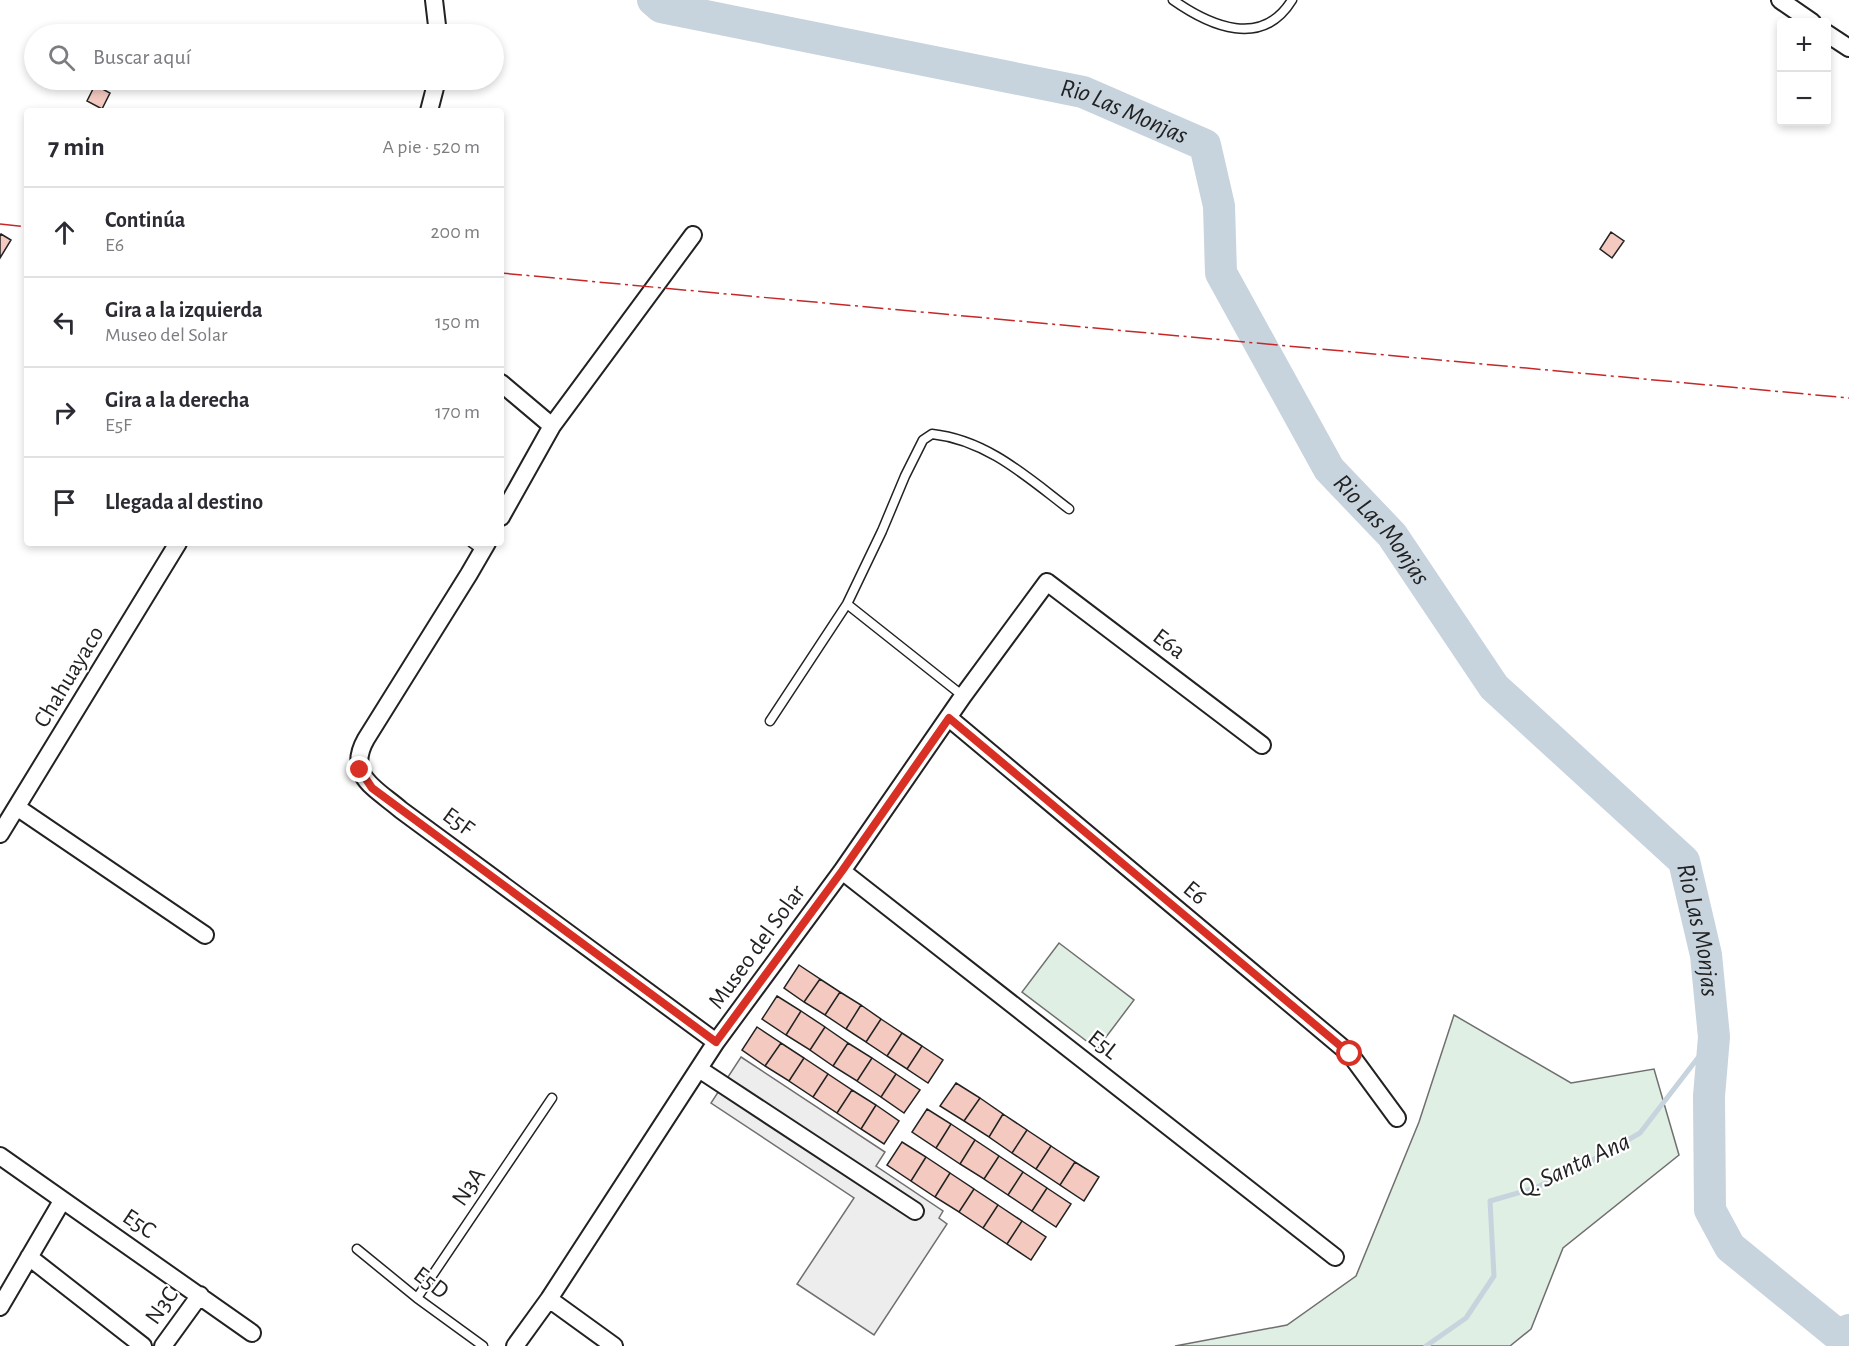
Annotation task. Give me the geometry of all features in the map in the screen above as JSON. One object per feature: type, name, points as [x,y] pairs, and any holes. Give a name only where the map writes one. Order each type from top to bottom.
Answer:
[{"type":"street","points":[[434,0],[437,24]]},
{"type":"street","points":[[1780,0],[1806,18]]},
{"type":"street","points":[[1831,36],[1849,48]]},
{"type":"street","points":[[430,108],[434,90]]},
{"type":"street","points":[[504,512],[552,426],[693,235]]},
{"type":"street","points":[[504,385],[552,426]]},
{"type":"street","name":"Chahuayaco","points":[[0,834],[176,546]]},
{"type":"street","name":"E5F","points":[[480,546],[469,574],[361,748],[360,770],[372,788],[716,1042]]},
{"type":"street","name":"Museo del Solar","points":[[515,1346],[549,1299],[716,1042],[842,871],[963,696],[1047,582]]},
{"type":"street","name":"E6a","points":[[1047,582],[1262,745]]},
{"type":"street","name":"E6","points":[[949,718],[1350,1054],[1397,1118]]},
{"type":"street","points":[[18,808],[205,935]]},
{"type":"street","name":"E5L","points":[[842,871],[1335,1257]]},
{"type":"street","points":[[699,1069],[915,1210]]},
{"type":"street","name":"E5C","points":[[0,1156],[252,1333]]},
{"type":"street","points":[[0,1307],[63,1201]]},
{"type":"street","points":[[29,1257],[143,1346]]},
{"type":"street","name":"N3C","points":[[163,1346],[200,1295]]},
{"type":"street","points":[[549,1299],[614,1346]]},
{"type":"lane","points":[[1173,0],[1212,23],[1238,30],[1262,27],[1286,10],[1292,0]]},
{"type":"lane","points":[[770,721],[847,604],[923,440],[932,434],[974,444],[1004,459],[1070,509]]},
{"type":"lane","points":[[847,604],[963,696]]},
{"type":"lane","name":"N3A","points":[[417,1298],[552,1098]]},
{"type":"lane","name":"E5D","points":[[357,1249],[417,1298],[483,1346]]},
{"type":"green space","points":[[1059,943],[1134,1000],[1097,1049],[1022,992]]},
{"type":"green space","points":[[1454,1015],[1571,1083],[1654,1069],[1679,1155],[1563,1248],[1531,1329],[1510,1346],[1175,1346],[1287,1325],[1356,1276],[1419,1122]]},
{"type":"shaded area","points":[[741,1057],[885,1152],[876,1166],[943,1211],[939,1218],[947,1224],[874,1335],[797,1284],[854,1198],[711,1103]]},
{"type":"building","points":[[92,90],[104,90],[110,93],[102,108],[87,101]]},
{"type":"building","points":[[1611,232],[1624,241],[1612,258],[1600,249]]},
{"type":"building","points":[[1,234],[11,240],[0,258],[0,236]]},
{"type":"building","points":[[799,965],[820,979],[804,1002],[784,988]]},
{"type":"building","points":[[820,979],[840,992],[825,1015],[804,1002]]},
{"type":"building","points":[[840,992],[861,1005],[846,1029],[825,1015]]},
{"type":"building","points":[[777,996],[801,1011],[786,1035],[762,1019]]},
{"type":"building","points":[[861,1005],[881,1019],[866,1042],[846,1029]]},
{"type":"building","points":[[801,1011],[825,1027],[810,1050],[786,1035]]},
{"type":"building","points":[[881,1019],[902,1033],[887,1056],[866,1042]]},
{"type":"building","points":[[757,1027],[781,1043],[765,1066],[742,1050]]},
{"type":"building","points":[[825,1027],[848,1043],[833,1066],[810,1050]]},
{"type":"building","points":[[902,1033],[922,1046],[907,1069],[887,1056]]},
{"type":"building","points":[[781,1043],[804,1058],[789,1081],[765,1066]]},
{"type":"building","points":[[848,1043],[872,1058],[857,1081],[833,1066]]},
{"type":"building","points":[[922,1046],[943,1060],[928,1083],[907,1069]]},
{"type":"building","points":[[804,1058],[828,1074],[813,1097],[789,1081]]},
{"type":"building","points":[[872,1058],[896,1074],[881,1097],[857,1081]]},
{"type":"building","points":[[828,1074],[852,1090],[837,1113],[813,1097]]},
{"type":"building","points":[[896,1074],[920,1090],[904,1113],[881,1097]]},
{"type":"building","points":[[956,1083],[980,1098],[964,1121],[940,1106]]},
{"type":"building","points":[[852,1090],[876,1105],[861,1129],[837,1113]]},
{"type":"building","points":[[980,1098],[1003,1114],[989,1137],[964,1121]]},
{"type":"building","points":[[876,1105],[899,1121],[884,1144],[861,1129]]},
{"type":"building","points":[[927,1109],[951,1124],[936,1148],[912,1132]]},
{"type":"building","points":[[1003,1114],[1027,1130],[1012,1153],[989,1137]]},
{"type":"building","points":[[951,1124],[975,1140],[960,1164],[936,1148]]},
{"type":"building","points":[[1027,1130],[1051,1146],[1036,1169],[1012,1153]]},
{"type":"building","points":[[975,1140],[999,1156],[984,1179],[960,1164]]},
{"type":"building","points":[[902,1142],[926,1157],[911,1181],[887,1165]]},
{"type":"building","points":[[1051,1146],[1075,1162],[1060,1185],[1036,1169]]},
{"type":"building","points":[[999,1156],[1023,1172],[1008,1195],[984,1179]]},
{"type":"building","points":[[926,1157],[950,1173],[935,1197],[911,1181]]},
{"type":"building","points":[[1075,1162],[1099,1177],[1084,1201],[1060,1185]]},
{"type":"building","points":[[1023,1172],[1047,1188],[1032,1211],[1008,1195]]},
{"type":"building","points":[[950,1173],[974,1189],[959,1212],[935,1197]]},
{"type":"building","points":[[1047,1188],[1071,1204],[1056,1227],[1032,1211]]},
{"type":"building","points":[[974,1189],[998,1205],[983,1228],[959,1212]]},
{"type":"building","points":[[998,1205],[1022,1221],[1007,1244],[983,1228]]},
{"type":"building","points":[[1022,1221],[1046,1237],[1031,1260],[1007,1244]]},
{"type":"waterway","name":"Rio Las Monjas","points":[[653,0],[661,7],[1083,92],[1205,145],[1219,206],[1221,273],[1329,469],[1392,535],[1494,687],[1684,861],[1706,955],[1714,1037],[1709,1096],[1710,1210],[1730,1247],[1838,1335],[1849,1330]]},
{"type":"waterway","name":"Q. Santa Ana","points":[[1426,1346],[1466,1318],[1494,1276],[1490,1201],[1535,1188],[1584,1165],[1640,1133],[1714,1037]]},
{"type":"power","points":[[0,224],[24,227]]},
{"type":"power","points":[[504,273],[1849,398]]},
{"type":"route","points":[[360,770],[372,788],[716,1042],[842,871],[949,718],[1350,1054]]}]
